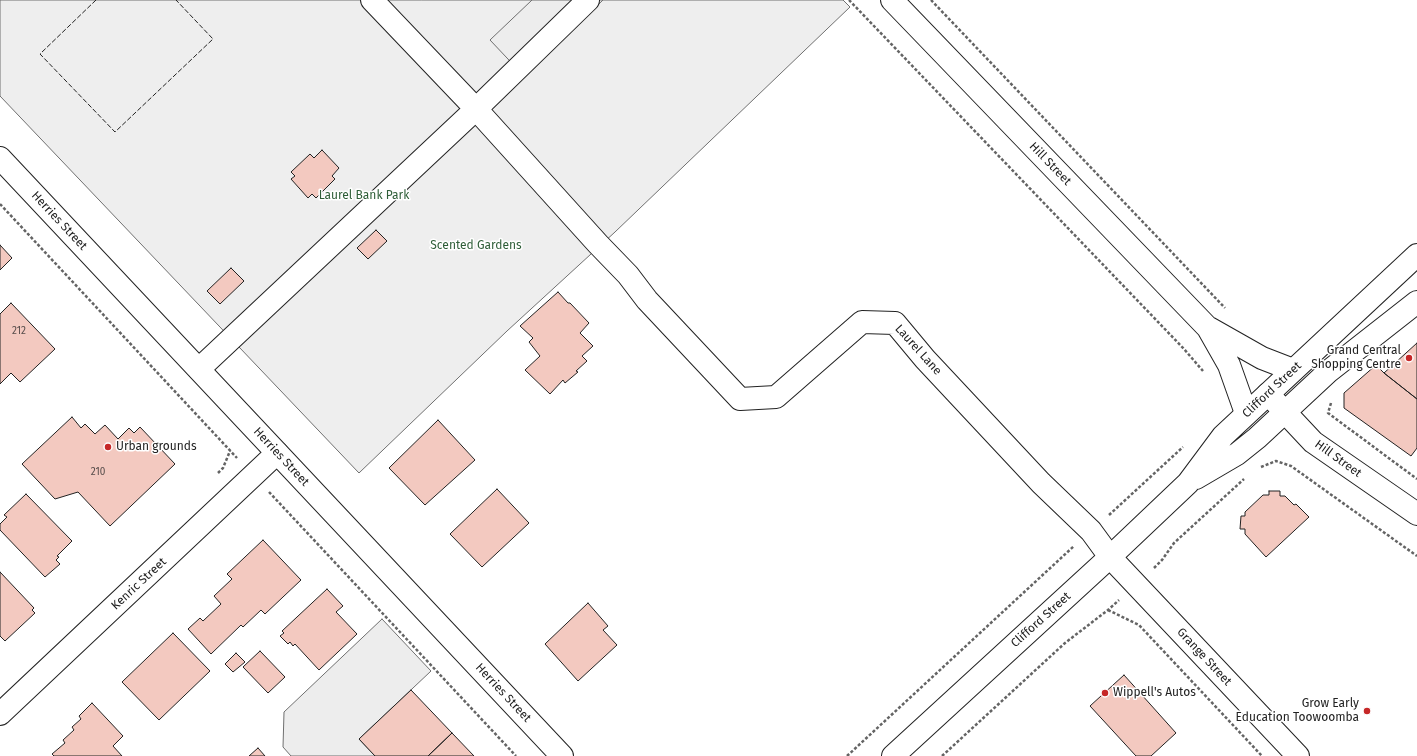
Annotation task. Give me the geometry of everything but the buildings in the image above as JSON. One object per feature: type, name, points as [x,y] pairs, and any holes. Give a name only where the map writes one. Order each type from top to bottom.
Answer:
[{"type":"street","name":"Laurel Lane","points":[[372,0],[476,108],[628,275],[647,300],[740,399],[776,397],[862,322],[895,323],[925,359],[1041,483],[1091,531],[1110,557]]},
{"type":"street","points":[[199,369],[476,108],[588,0]]},
{"type":"street","name":"Hill Street","points":[[892,0],[1208,328]]},
{"type":"street","name":"Herries Street","points":[[0,158],[562,756]]},
{"type":"street","name":"Clifford Street","points":[[893,756],[1110,557],[1188,483],[1223,436],[1246,413],[1417,255]]},
{"type":"street","name":"Clifford Street","points":[[1188,483],[1237,454],[1285,413],[1329,371],[1417,302]]},
{"type":"street","points":[[1208,328],[1262,358],[1293,370]]},
{"type":"street","points":[[1208,328],[1229,364],[1246,413]]},
{"type":"street","name":"Hill Street","points":[[1268,394],[1313,442],[1417,514]]},
{"type":"street","name":"Kenric Street","points":[[0,714],[277,453]]},
{"type":"street","name":"Grange Street","points":[[1110,557],[1298,756]]},
{"type":"path","points":[[849,0],[1184,349],[1207,375]]},
{"type":"path","points":[[932,0],[1227,310]]},
{"type":"path","points":[[0,204],[516,756]]},
{"type":"path","points":[[1328,413],[1417,479]]},
{"type":"path","points":[[846,756],[1184,446]]},
{"type":"path","points":[[1255,470],[1276,461],[1291,466],[1417,556]]},
{"type":"path","points":[[942,756],[1065,643],[1108,610],[1162,560],[1174,543],[1249,475]]},
{"type":"path","points":[[1108,610],[1139,625],[1262,756]]},
{"type":"green space","name":"Laurel Bank Park","points":[[0,0],[843,0],[850,7],[615,232],[507,331],[359,473],[0,96]]},
{"type":"shaded area","points":[[532,0],[603,0],[524,76],[490,40]]},
{"type":"shaded area","points":[[382,619],[431,671],[359,739],[375,756],[291,756],[283,747],[284,712]]},
{"type":"fence","points":[[96,0],[40,54],[115,132],[213,39],[176,0]]},
{"type":"place","name":"Grand Central Shopping Centre","points":[[1409,358]]},
{"type":"place","name":"Urban grounds","points":[[108,447]]},
{"type":"place","name":"Wippell's Autos","points":[[1105,693]]},
{"type":"place","name":"Grow Early Education Toowoomba","points":[[1367,711]]},
{"type":"park label","name":"Scented Gardens","points":[[476,246]]}]
